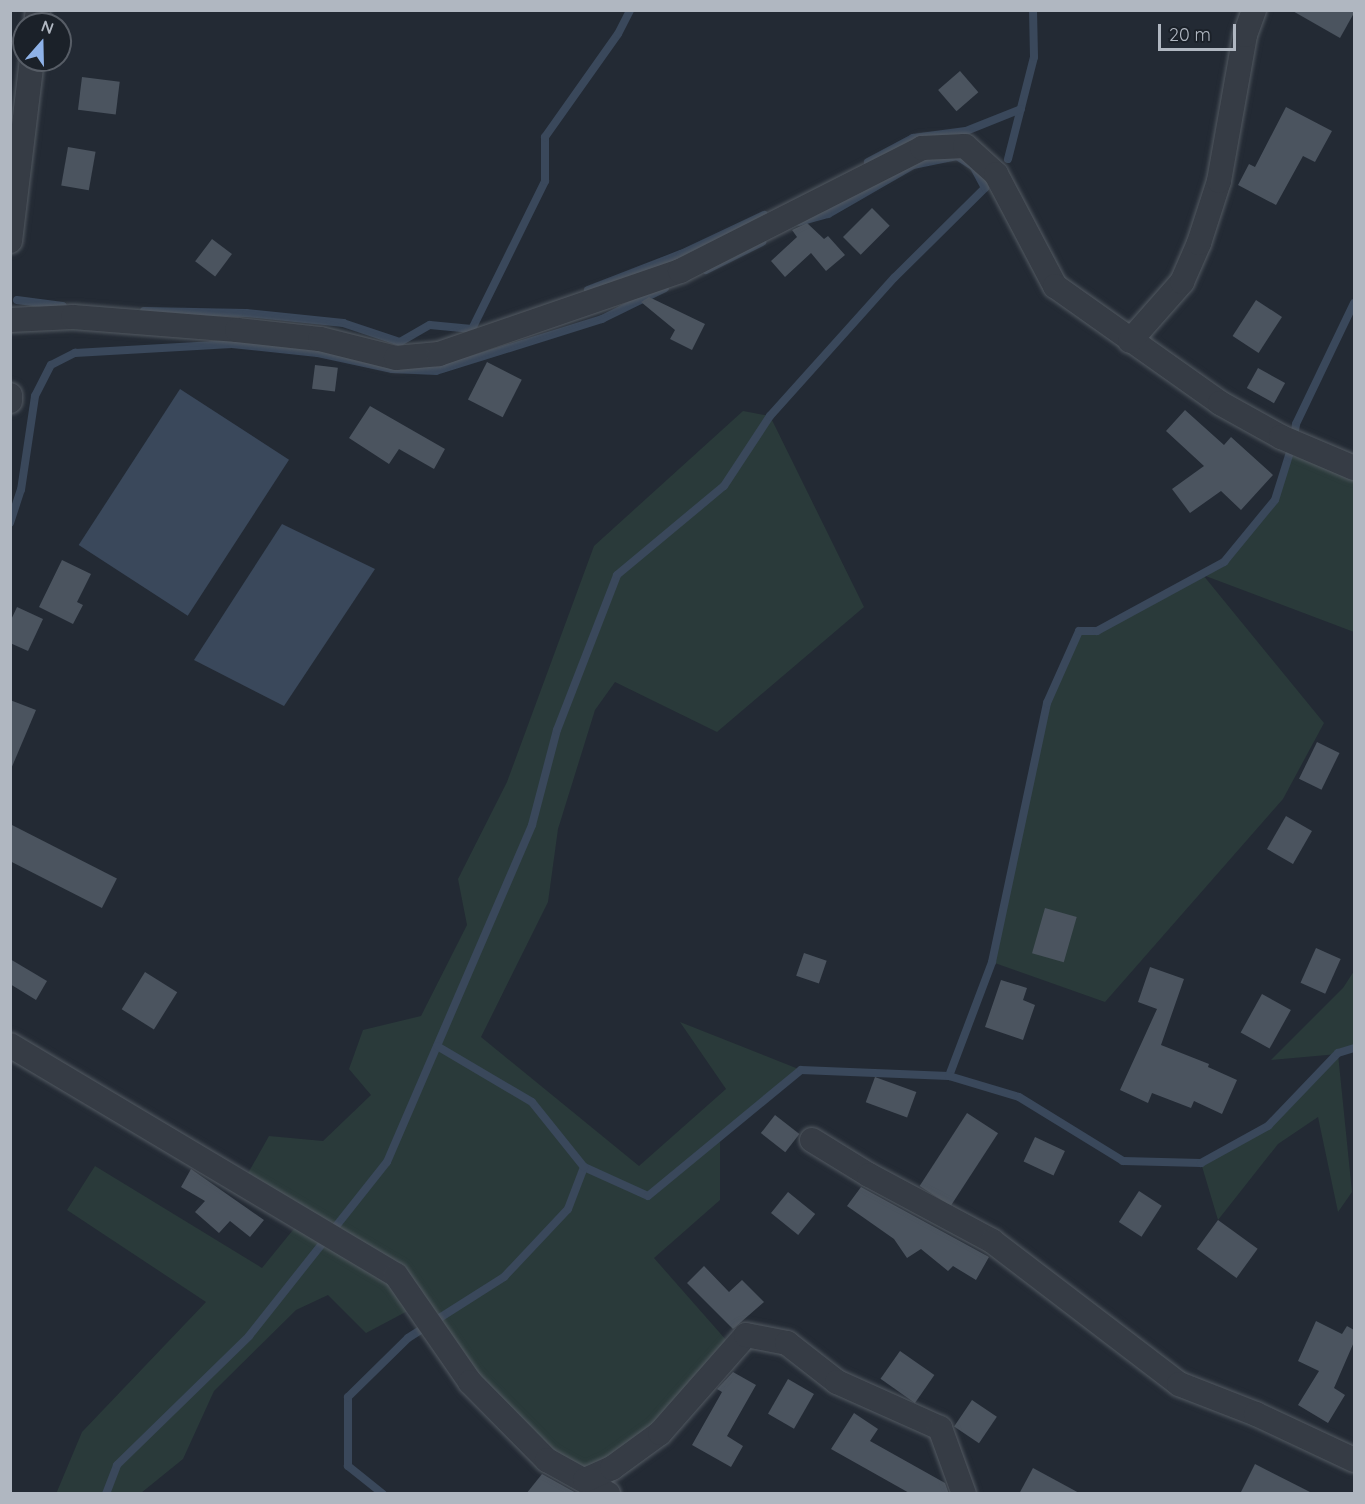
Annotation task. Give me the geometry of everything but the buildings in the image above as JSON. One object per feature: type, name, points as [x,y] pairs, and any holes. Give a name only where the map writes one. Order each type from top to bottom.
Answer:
[{"type":"street","points":[[1130,341],[1182,282],[1199,243],[1219,181],[1245,34],[1254,10]]},
{"type":"street","points":[[10,241],[31,72]]},
{"type":"street","points":[[10,320],[73,318],[237,330],[320,339],[396,358],[439,354],[681,272],[922,148],[965,146],[996,174],[1055,286],[1130,341],[1230,409],[1281,437],[1354,468]]},
{"type":"street","points":[[10,395],[10,401]]},
{"type":"street","points":[[10,1045],[396,1275],[470,1382],[547,1460],[608,1494]]},
{"type":"street","points":[[812,1140],[869,1175],[992,1241],[1179,1384],[1256,1414],[1354,1460]]},
{"type":"street","points":[[585,1480],[612,1468],[660,1434],[746,1335],[787,1343],[837,1382],[940,1428],[964,1494]]},
{"type":"shaded area","points":[[743,411],[770,416],[864,607],[717,732],[615,682],[595,710],[558,829],[548,902],[481,1037],[639,1166],[726,1089],[680,1022],[801,1070],[720,1137],[720,1200],[654,1258],[734,1349],[660,1433],[585,1480],[547,1460],[417,1306],[366,1333],[328,1295],[296,1310],[214,1391],[183,1459],[141,1493],[56,1494],[82,1432],[206,1302],[67,1210],[95,1166],[262,1268],[301,1220],[242,1184],[269,1136],[323,1141],[371,1095],[349,1069],[363,1030],[421,1016],[467,925],[458,879],[507,782],[594,546]]},
{"type":"shaded area","points":[[1291,449],[1354,468],[1354,632],[1203,575],[1324,723],[1283,799],[1105,1002],[992,962],[1047,704],[1079,631],[1097,631],[1224,562],[1275,500]]},
{"type":"shaded area","points":[[1354,971],[1354,1048],[1338,1054],[1271,1060],[1343,988]]},
{"type":"shaded area","points":[[1338,1054],[1352,1192],[1338,1212],[1318,1117],[1278,1144],[1218,1220],[1201,1163],[1268,1126]]},
{"type":"water","points":[[180,389],[289,460],[188,616],[79,545]]},
{"type":"water","points":[[282,524],[375,569],[284,706],[194,660]]},
{"type":"waterway","points":[[144,311],[246,313],[343,323],[400,342],[430,325],[472,329],[545,181],[545,137],[618,34],[630,10]]},
{"type":"waterway","points":[[1008,159],[1034,57],[1033,10]]},
{"type":"waterway","points":[[868,162],[913,138],[966,131],[1021,109]]},
{"type":"waterway","points":[[106,1494],[117,1465],[249,1336],[387,1162],[532,825],[557,730],[617,575],[724,486],[770,416],[894,278],[985,188],[974,167],[957,156],[913,165],[828,214],[799,222]]},
{"type":"waterway","points":[[588,290],[681,254],[764,215]]},
{"type":"waterway","points":[[706,270],[762,242]]},
{"type":"waterway","points":[[10,523],[21,490],[35,396],[51,365],[75,353],[232,344],[318,353],[392,369],[436,371],[602,319],[665,288]]},
{"type":"waterway","points":[[17,300],[63,306]]},
{"type":"waterway","points":[[1294,437],[1296,424],[1354,303]]},
{"type":"waterway","points":[[949,1076],[992,962],[1047,703],[1079,631],[1097,631],[1224,562],[1275,500],[1291,449]]},
{"type":"waterway","points":[[383,1494],[348,1466],[348,1397],[408,1338],[504,1277],[568,1209],[584,1167],[532,1102],[437,1046]]},
{"type":"waterway","points":[[584,1167],[648,1196],[801,1070],[949,1076],[1019,1097],[1123,1161],[1201,1163],[1268,1126],[1338,1053],[1354,1048]]}]
